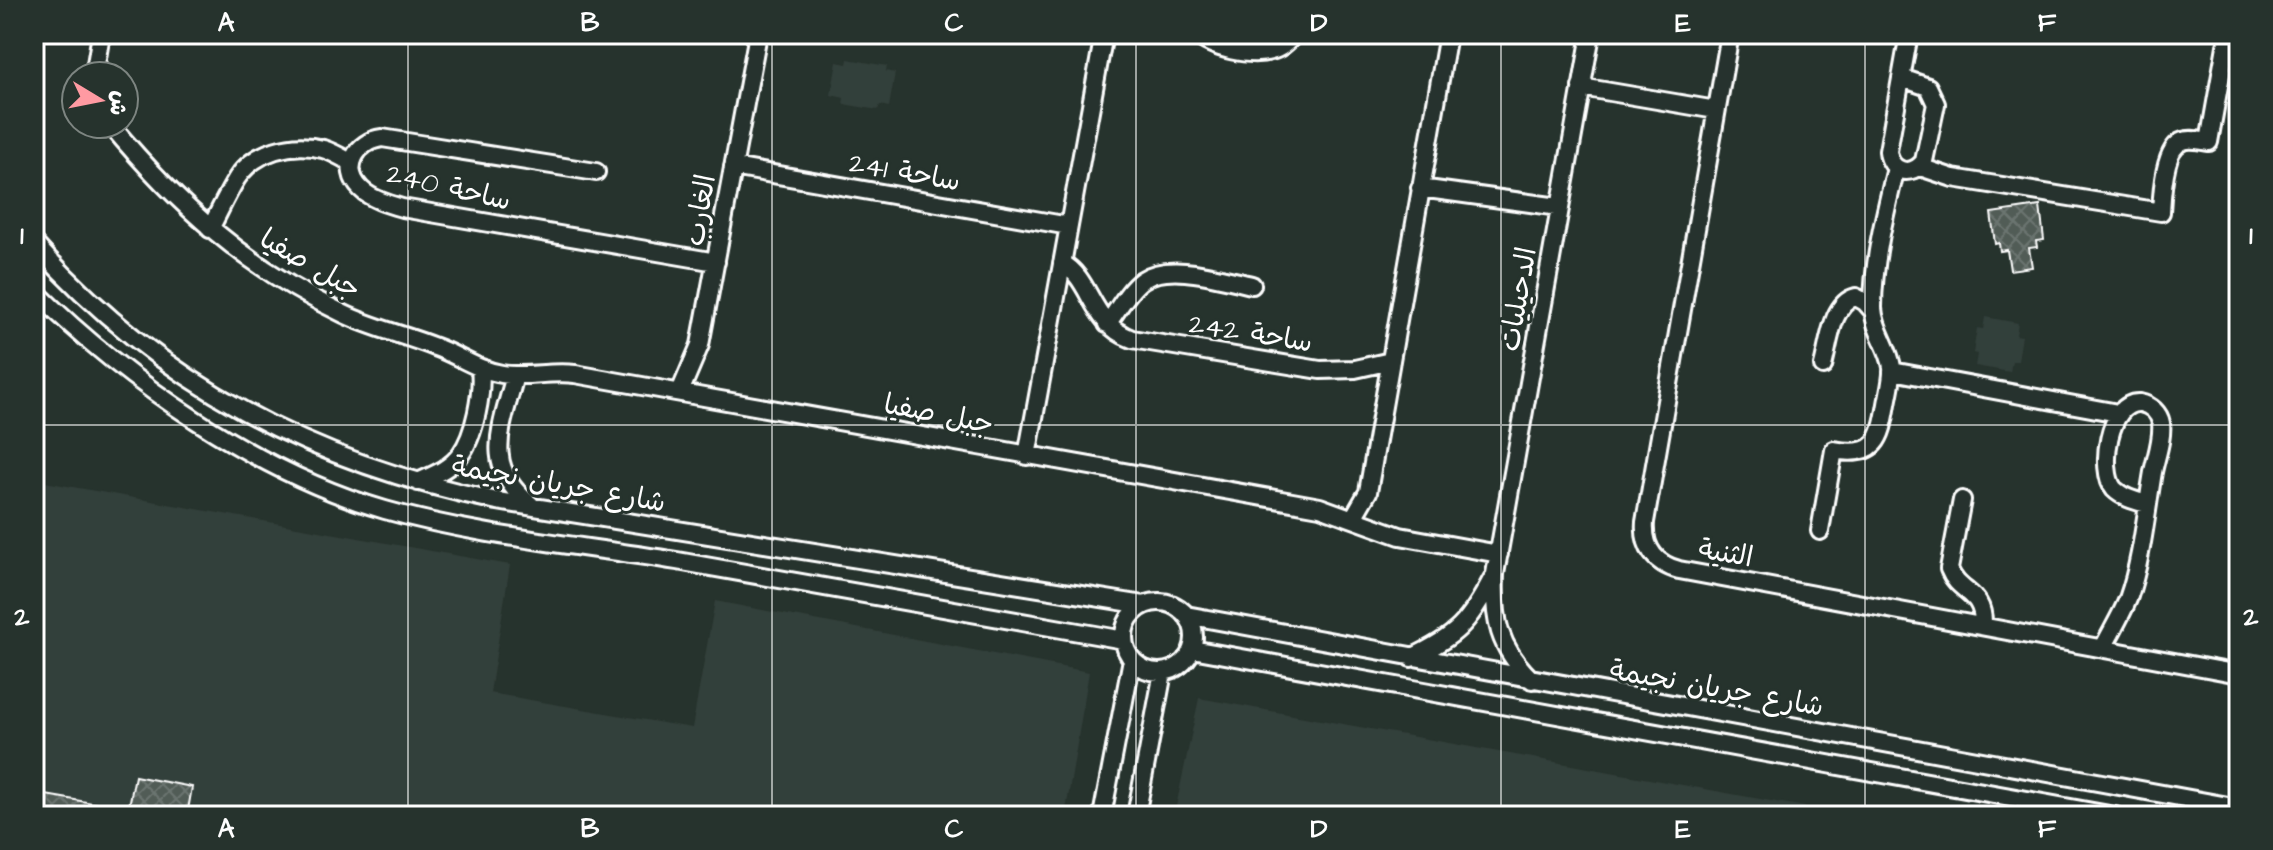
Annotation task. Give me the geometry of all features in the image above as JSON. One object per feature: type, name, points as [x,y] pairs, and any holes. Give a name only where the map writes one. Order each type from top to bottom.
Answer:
[{"type":"street","points":[[97,60],[101,34]]},
{"type":"street","name":"الغارب","points":[[680,392],[700,345],[758,34]]},
{"type":"street","points":[[1027,456],[1104,34]]},
{"type":"street","points":[[1196,34],[1220,46],[1260,53],[1279,48],[1292,37]]},
{"type":"street","points":[[1353,518],[1368,492],[1448,34]]},
{"type":"street","name":"الدحيليات","points":[[1532,680],[1512,658],[1499,632],[1494,604],[1495,574],[1591,34]]},
{"type":"street","name":"الثنية","points":[[1730,34],[1645,522],[1644,533],[1650,552],[1663,564],[1679,570],[2239,674]]},
{"type":"street","points":[[1902,78],[1922,83],[1934,98],[1935,110],[1926,155],[1920,167],[1909,172],[1896,168],[1888,151],[1909,34]]},
{"type":"street","points":[[1920,167],[1953,178],[2161,212],[2168,160],[2173,148],[2188,140],[2209,142],[2226,46]]},
{"type":"street","points":[[1581,87],[1716,110]]},
{"type":"street","name":"ساحة 240","points":[[596,172],[382,138],[359,148],[352,163],[352,172],[359,187],[382,201],[402,208],[716,262]]},
{"type":"street","name":"جبل صفيا","points":[[124,140],[172,195],[233,247],[333,308],[438,348],[480,368],[515,375],[561,372],[1320,507],[1409,538],[1499,554]]},
{"type":"street","points":[[210,229],[237,178],[261,156],[282,149],[311,148],[324,150],[352,163]]},
{"type":"street","name":"ساحة 241","points":[[733,167],[1069,226]]},
{"type":"street","points":[[1820,531],[1834,450],[1857,453],[1871,447],[1877,442],[1883,427],[1891,364],[1873,311],[1884,218],[1896,168]]},
{"type":"street","points":[[1420,188],[1559,207]]},
{"type":"street","name":"شارع جريان نجيمة","points":[[34,243],[96,307],[205,390],[287,435],[359,464],[476,496],[1144,605]]},
{"type":"street","points":[[1062,263],[1074,272],[1107,324]]},
{"type":"street","name":"ساحة 242","points":[[1252,285],[1178,271],[1159,272],[1136,286],[1107,324],[1132,339],[1320,370],[1355,369],[1391,361]]},
{"type":"street","name":"شارع جريان نجيمة","points":[[34,290],[123,367],[211,430],[289,474],[371,506],[443,524],[673,560],[1124,640]]},
{"type":"street","points":[[1823,366],[1838,312],[1847,299],[1856,297],[1873,311]]},
{"type":"street","points":[[1891,364],[2118,413]]},
{"type":"street","points":[[418,482],[449,466],[460,455],[480,397],[480,368]]},
{"type":"street","points":[[515,375],[500,436],[498,458],[510,487],[532,506]]},
{"type":"street","points":[[2103,648],[2121,615],[2132,584],[2147,504],[2160,421],[2152,408],[2138,403],[2124,407],[2118,413],[2113,427],[2108,476],[2121,495],[2147,504]]},
{"type":"street","points":[[1962,500],[1949,569],[1952,578],[1980,603],[1983,625]]},
{"type":"street","name":"الدحيليات","points":[[1411,658],[1462,627],[1476,610],[1495,574]]},
{"type":"street","points":[[1171,604],[1186,615],[1193,631],[1192,649],[1180,665],[1163,672],[1146,669],[1132,659],[1124,640],[1129,619],[1144,605],[1171,604]]},
{"type":"street","name":"شارع جريان نجيمة","points":[[1186,615],[2239,808]]},
{"type":"street","name":"شارع جريان نجيمة","points":[[1192,649],[2115,816]]},
{"type":"street","points":[[1102,816],[1132,659]]},
{"type":"street","points":[[1136,816],[1163,672]]},
{"type":"shaded area","points":[[848,59],[887,66],[886,71],[895,73],[889,107],[880,105],[878,110],[843,104],[844,98],[831,95],[837,62],[847,64]]},
{"type":"shaded area","points":[[1985,317],[2018,323],[2016,335],[2022,336],[2018,361],[2012,361],[2010,372],[1975,366],[1977,354],[1973,353],[1977,328],[1983,329]]},
{"type":"shaded area","points":[[45,482],[510,565],[490,693],[692,728],[715,601],[1089,672],[1065,816],[34,816],[34,486]]},
{"type":"shaded area","points":[[1199,698],[1855,816],[1174,816]]},
{"type":"building","points":[[2040,206],[2044,240],[2036,241],[2037,247],[2029,248],[2032,267],[2010,270],[2007,250],[2000,251],[1999,243],[1995,244],[1991,213]]},
{"type":"building","points":[[135,776],[192,787],[187,816],[127,816]]},
{"type":"building","points":[[34,793],[122,808],[121,816],[34,816]]}]
